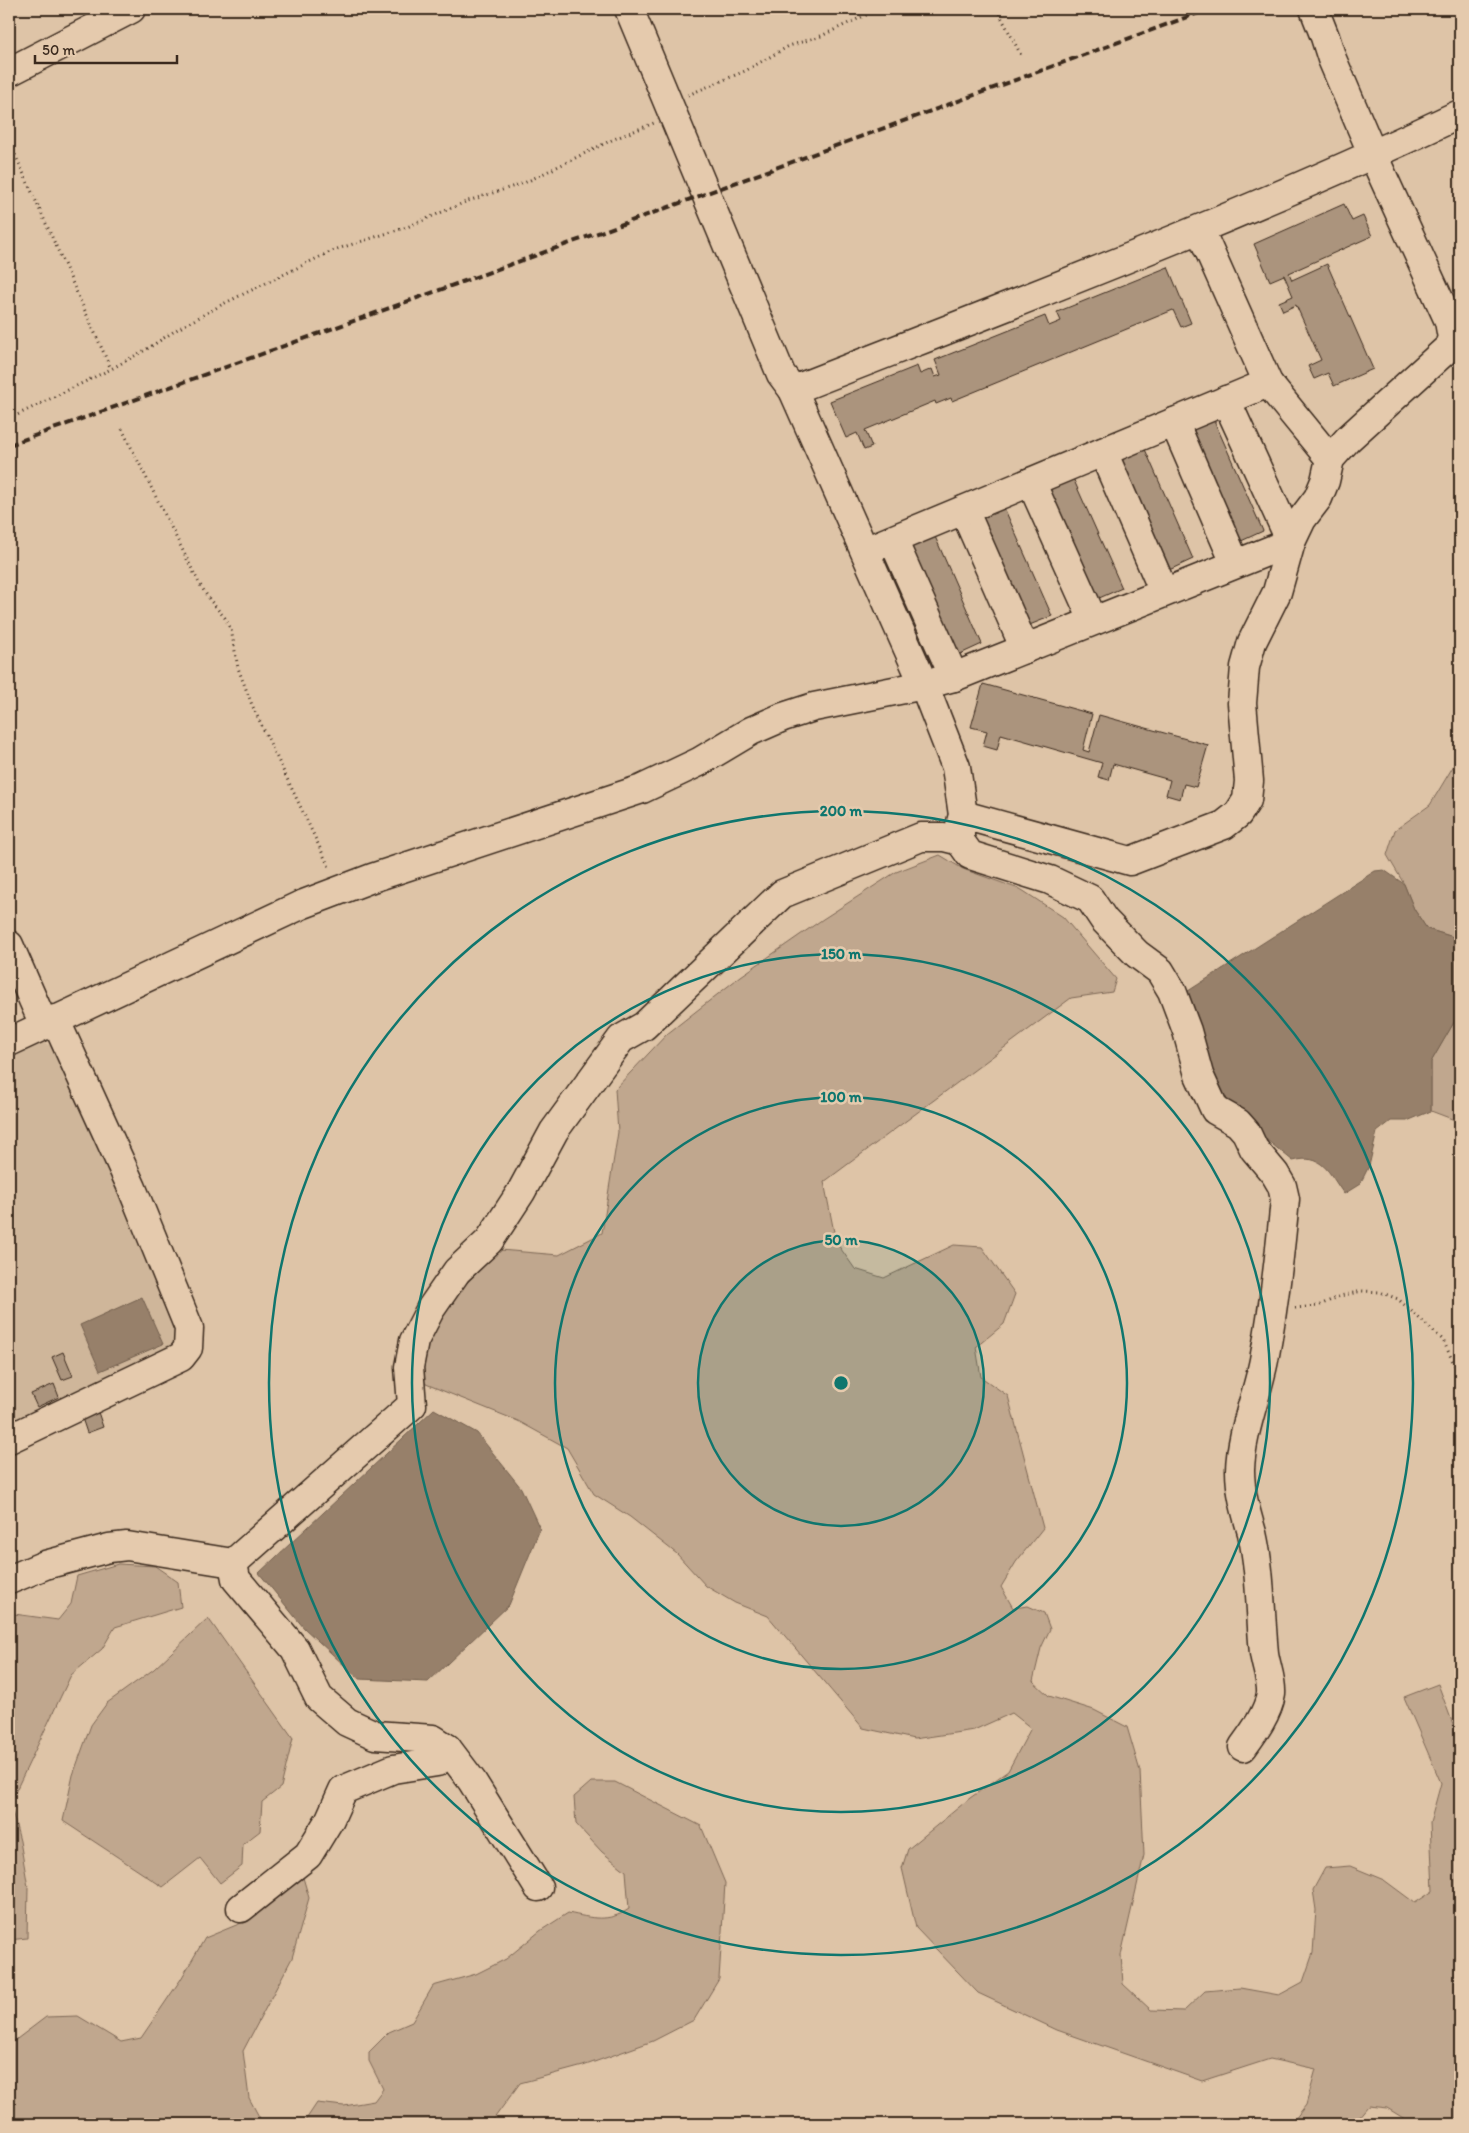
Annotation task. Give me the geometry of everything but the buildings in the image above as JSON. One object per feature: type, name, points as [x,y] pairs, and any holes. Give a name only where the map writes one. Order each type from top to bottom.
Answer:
[{"type":"street","points":[[9,72],[131,9]]},
{"type":"street","points":[[629,9],[781,374],[793,390],[924,685],[956,767],[962,828],[970,855],[1050,880],[1090,899],[1104,920],[1137,954],[1160,970],[1172,991],[1184,1023],[1199,1075],[1215,1110],[1238,1123],[1246,1132],[1254,1149],[1275,1174],[1282,1186],[1286,1199],[1274,1300],[1264,1361],[1245,1436],[1240,1470],[1242,1496],[1256,1562],[1263,1619],[1264,1655],[1270,1676],[1270,1694],[1264,1714],[1243,1747]]},
{"type":"street","points":[[233,1563],[412,1405],[409,1367],[414,1341],[430,1310],[457,1271],[489,1241],[521,1192],[554,1131],[621,1040],[644,1026],[782,894],[921,837],[944,837],[962,828],[1130,861],[1224,825],[1238,814],[1247,800],[1249,781],[1242,702],[1245,667],[1252,642],[1277,592],[1291,542],[1302,519],[1318,498],[1325,481],[1330,459],[1348,439],[1448,348],[1452,338],[1449,321],[1373,155],[1332,59],[1326,37],[1314,9]]},
{"type":"street","points":[[793,390],[1200,230],[1373,155],[1460,114]]},
{"type":"street","points":[[1200,230],[1268,383],[1330,459]]},
{"type":"street","points":[[865,551],[1268,383]]},
{"type":"street","points":[[1226,400],[1291,542]]},
{"type":"street","points":[[1174,422],[1234,563]]},
{"type":"street","points":[[1103,452],[1164,592]]},
{"type":"street","points":[[1031,482],[1093,620]]},
{"type":"street","points":[[964,510],[1025,649]]},
{"type":"street","points":[[893,540],[954,677]]},
{"type":"street","points":[[9,1042],[301,905],[340,890],[642,789],[699,762],[751,731],[783,717],[814,707],[924,685],[954,677],[1234,563],[1291,542]]},
{"type":"street","points":[[9,945],[132,1188],[189,1328],[188,1348],[181,1357],[9,1439]]},
{"type":"street","points":[[9,1580],[45,1565],[109,1548],[127,1546],[233,1563]]},
{"type":"street","points":[[233,1563],[236,1579],[295,1649],[319,1698],[346,1722],[375,1735],[433,1739],[447,1748],[477,1788],[538,1887]]},
{"type":"street","points":[[241,1908],[308,1855],[330,1819],[343,1790],[393,1769],[437,1762],[447,1748]]},
{"type":"path","points":[[9,419],[111,369],[224,304],[334,250],[407,227],[468,201],[524,183],[614,139],[789,46],[821,36],[879,9]]},
{"type":"path","points":[[997,9],[1022,57]]},
{"type":"path","points":[[9,141],[111,369]]},
{"type":"path","points":[[122,429],[199,583],[231,629],[238,668],[252,705],[340,890]]},
{"type":"path","points":[[1274,1300],[1288,1307],[1303,1308],[1318,1306],[1340,1296],[1362,1291],[1380,1292],[1398,1299],[1443,1340],[1460,1377]]},
{"type":"shaded area","points":[[1460,755],[1460,939],[1427,929],[1414,909],[1404,884],[1387,855],[1395,830],[1430,805]]},
{"type":"shaded area","points":[[940,855],[963,869],[1022,890],[1063,917],[1116,979],[1112,992],[1071,998],[824,1182],[836,1242],[855,1269],[884,1278],[954,1245],[982,1247],[1015,1294],[1004,1324],[976,1347],[981,1377],[1008,1396],[1043,1528],[1016,1562],[1001,1587],[1013,1608],[1028,1606],[1044,1613],[1050,1629],[1041,1648],[1033,1681],[1049,1696],[1094,1710],[1127,1727],[1140,1771],[1144,1855],[1121,1955],[1123,1984],[1151,2010],[1184,2011],[1205,1991],[1240,1988],[1279,1995],[1303,1982],[1313,1953],[1316,1910],[1313,1890],[1325,1868],[1350,1866],[1384,1880],[1415,1903],[1433,1891],[1430,1823],[1441,1783],[1404,1697],[1438,1684],[1460,1743],[1460,2120],[1441,2124],[1413,2124],[1387,2108],[1368,2106],[1353,2124],[1291,2124],[1306,2105],[1316,2069],[1270,2059],[1202,2081],[1057,2030],[978,1993],[916,1928],[902,1868],[908,1849],[970,1798],[1008,1771],[1031,1728],[1012,1713],[974,1730],[914,1739],[863,1728],[768,1616],[735,1603],[706,1586],[677,1554],[630,1517],[594,1494],[567,1448],[518,1421],[426,1384],[416,1366],[449,1301],[500,1250],[559,1255],[602,1233],[618,1132],[615,1089],[667,1034],[741,976],[823,919],[896,872]]},
{"type":"shaded area","points":[[1384,870],[1404,884],[1414,909],[1427,929],[1460,939],[1460,1012],[1431,1062],[1431,1111],[1407,1121],[1391,1121],[1377,1132],[1369,1166],[1360,1184],[1344,1194],[1324,1166],[1311,1160],[1293,1161],[1267,1140],[1249,1117],[1224,1102],[1214,1080],[1185,993],[1375,871]]},
{"type":"shaded area","points":[[1460,1012],[1460,1122],[1431,1111],[1431,1062]]},
{"type":"shaded area","points":[[38,1041],[55,1047],[135,1213],[177,1332],[169,1359],[9,1434],[9,1053]]},
{"type":"shaded area","points":[[142,1297],[163,1344],[100,1371],[80,1325]]},
{"type":"shaded area","points":[[434,1409],[477,1433],[521,1488],[540,1529],[509,1605],[428,1682],[359,1679],[304,1628],[259,1573]]},
{"type":"shaded area","points":[[118,1564],[155,1566],[178,1582],[181,1607],[115,1627],[102,1649],[71,1675],[10,1803],[20,1841],[28,1887],[27,1938],[9,1940],[9,1616],[14,1614],[58,1620],[71,1604],[77,1576]]},
{"type":"shaded area","points":[[208,1618],[293,1738],[281,1787],[262,1802],[260,1831],[243,1844],[242,1866],[220,1883],[200,1858],[163,1887],[63,1821],[73,1775],[91,1725],[107,1703],[154,1669]]},
{"type":"shaded area","points":[[591,1782],[615,1782],[701,1826],[725,1883],[719,1979],[694,2020],[653,2041],[583,2066],[520,2083],[490,2124],[303,2124],[317,2103],[344,2106],[374,2101],[383,2089],[369,2061],[369,2052],[389,2032],[412,2022],[433,1986],[476,1974],[506,1959],[540,1931],[568,1913],[592,1918],[607,1918],[629,1909],[626,1871],[602,1852],[576,1824],[574,1797]]},
{"type":"shaded area","points":[[302,1874],[309,1898],[292,1958],[243,2051],[249,2098],[263,2124],[9,2124],[9,2045],[46,2017],[78,2016],[121,2042],[141,2038],[181,1979],[205,1938],[246,1921],[284,1881]]},
{"type":"railway","points":[[9,445],[620,225],[1209,9]]}]
